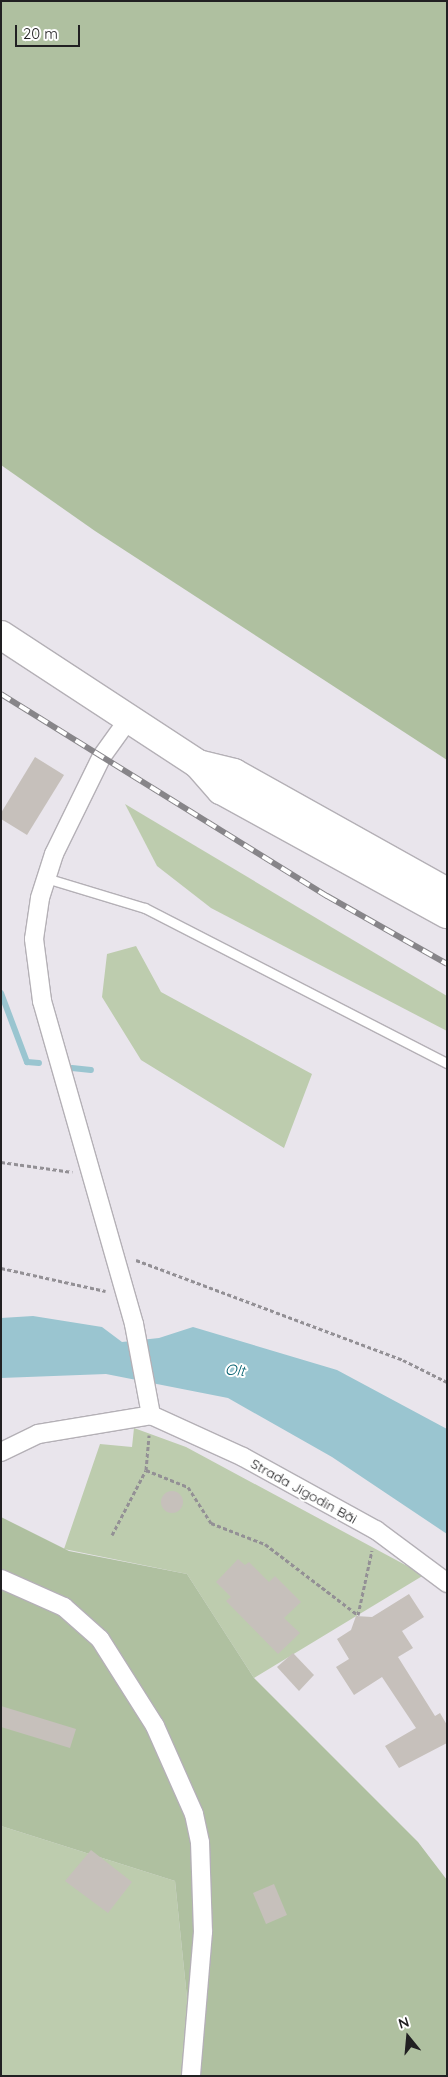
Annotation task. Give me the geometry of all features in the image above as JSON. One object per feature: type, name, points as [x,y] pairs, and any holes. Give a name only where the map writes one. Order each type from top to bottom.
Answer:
[{"type":"highway","points":[[1,635],[128,720],[198,764],[221,790],[447,914]]},
{"type":"highway","points":[[198,764],[234,773],[447,892]]},
{"type":"street","points":[[1,1452],[38,1434],[151,1414],[148,1388],[134,1324],[90,1175],[36,965],[37,915],[46,878],[102,756],[128,720]]},
{"type":"street","name":"Strada Jigodin Băi","points":[[151,1414],[243,1458],[376,1530],[447,1583]]},
{"type":"street","points":[[1,1579],[64,1607],[100,1639],[155,1726],[194,1814],[200,1842],[203,1932],[191,2076]]},
{"type":"lane","points":[[46,878],[145,908],[447,1063]]},
{"type":"path","points":[[1,1162],[90,1175]]},
{"type":"path","points":[[114,1252],[403,1360],[447,1382]]},
{"type":"path","points":[[1,1268],[126,1296]]},
{"type":"path","points":[[112,1535],[146,1470],[151,1414]]},
{"type":"path","points":[[146,1470],[188,1486],[212,1523],[264,1544],[358,1615],[376,1530]]},
{"type":"green space","points":[[1,1],[447,1],[447,760],[95,531],[1,465]]},
{"type":"green space","points":[[125,804],[447,996],[447,1031],[211,908],[157,866]]},
{"type":"green space","points":[[136,946],[161,992],[312,1074],[284,1148],[141,1060],[102,997],[107,954]]},
{"type":"green space","points":[[134,1428],[186,1447],[424,1575],[254,1678],[187,1574],[64,1549],[100,1444],[132,1447]]},
{"type":"green space","points":[[1,1517],[69,1551],[187,1574],[254,1678],[418,1842],[447,1880],[447,2076],[195,2076],[175,1881],[1,1826]]},
{"type":"green space","points":[[1,1826],[175,1881],[195,2076],[1,2076]]},
{"type":"water","name":"Olt","points":[[33,1316],[102,1327],[122,1342],[159,1338],[193,1327],[337,1370],[447,1429],[447,1534],[332,1457],[228,1398],[106,1374],[1,1378],[1,1318]]},
{"type":"building","points":[[35,757],[64,775],[27,835],[1,819],[1,813]]},
{"type":"building","points":[[168,1491],[176,1491],[183,1498],[183,1506],[176,1513],[168,1513],[161,1506],[161,1498]]},
{"type":"building","points":[[238,1559],[245,1565],[249,1562],[269,1582],[275,1576],[301,1602],[284,1618],[300,1633],[278,1654],[226,1601],[231,1597],[216,1582]]},
{"type":"building","points":[[409,1594],[424,1617],[402,1631],[413,1648],[398,1657],[435,1716],[440,1713],[447,1725],[447,1743],[399,1768],[385,1746],[416,1728],[382,1677],[354,1695],[336,1667],[349,1659],[337,1639],[351,1630],[356,1616],[372,1617]]},
{"type":"building","points":[[293,1653],[314,1675],[299,1691],[277,1667]]},
{"type":"building","points":[[1,1706],[76,1729],[70,1748],[1,1727]]},
{"type":"building","points":[[91,1850],[132,1882],[108,1913],[65,1881]]},
{"type":"building","points":[[274,1884],[287,1915],[266,1924],[253,1893]]},
{"type":"waterway","points":[[1,993],[27,1062],[39,1063]]},
{"type":"waterway","points":[[72,1068],[91,1070]]},
{"type":"railway","points":[[1,694],[327,896],[447,964]]}]
